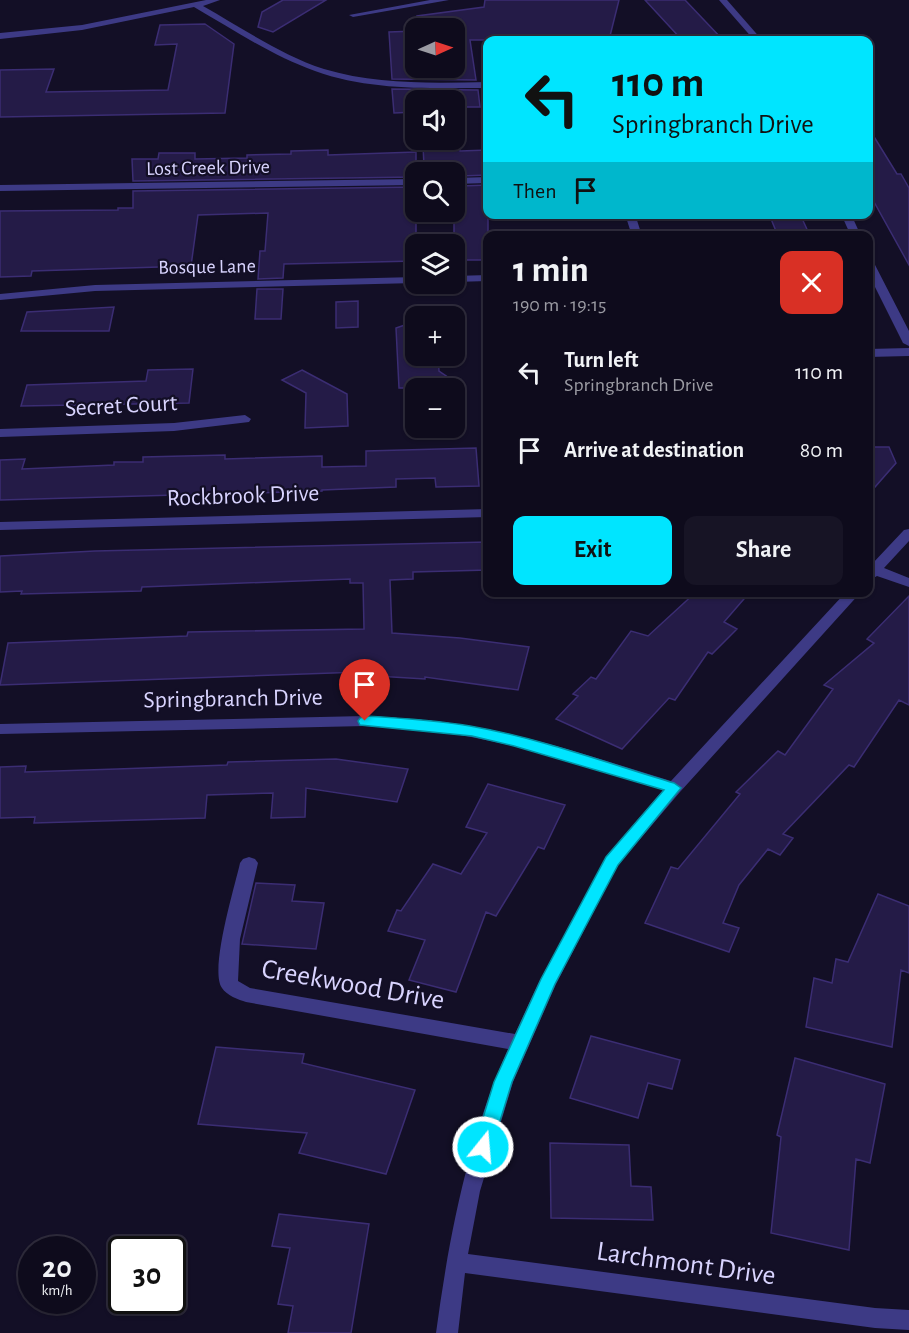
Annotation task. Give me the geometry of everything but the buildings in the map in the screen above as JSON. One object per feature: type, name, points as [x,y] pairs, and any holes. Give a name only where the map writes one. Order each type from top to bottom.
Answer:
[{"type":"street","points":[[0,36],[117,22],[216,0]]},
{"type":"street","points":[[353,15],[446,0]]},
{"type":"street","points":[[723,0],[754,36]]},
{"type":"street","points":[[196,5],[297,61],[342,76],[394,85],[483,85]]},
{"type":"street","points":[[465,181],[483,180]]},
{"type":"street","name":"Lost Creek Drive","points":[[0,188],[405,182]]},
{"type":"street","points":[[873,271],[909,343]]},
{"type":"street","points":[[465,279],[483,278]]},
{"type":"street","name":"Bosque Lane","points":[[0,297],[95,288],[405,280]]},
{"type":"street","points":[[873,353],[909,352]]},
{"type":"street","name":"Secret Court","points":[[0,433],[174,427],[245,419]]},
{"type":"street","name":"Rockbrook Drive","points":[[0,526],[483,513]]},
{"type":"street","points":[[873,569],[909,533]]},
{"type":"street","points":[[873,572],[909,583]]},
{"type":"street","points":[[447,1333],[456,1262],[470,1191],[503,1082],[547,984],[612,861],[674,788],[849,597]]},
{"type":"street","name":"Springbranch Drive","points":[[0,729],[365,721],[416,724],[472,731],[515,741],[674,788]]},
{"type":"street","name":"Creekwood Drive","points":[[249,863],[230,944],[227,966],[230,985],[246,995],[520,1043]]},
{"type":"street","name":"Larchmont Drive","points":[[456,1262],[875,1318],[909,1320]]},
{"type":"route","points":[[365,721],[472,731],[515,741],[674,788],[612,861],[547,984],[503,1082],[483,1147]]}]
